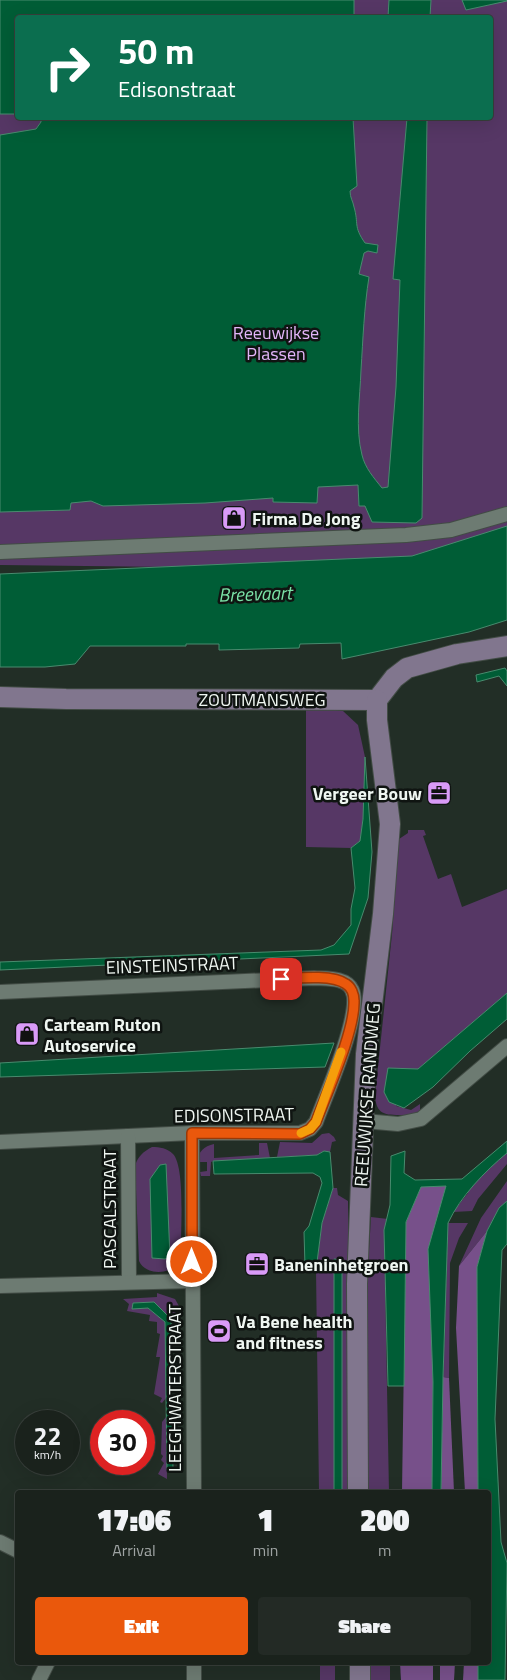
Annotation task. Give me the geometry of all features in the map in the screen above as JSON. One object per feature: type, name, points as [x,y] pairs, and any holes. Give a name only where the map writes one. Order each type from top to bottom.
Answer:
[{"type":"main road","points":[[377,700],[394,678],[407,668],[457,654],[507,646]]},
{"type":"main road","name":"ZOUTMANSWEG","points":[[0,697],[377,700]]},
{"type":"main road","name":"REEUWIJKSE RANDWEG","points":[[358,1490],[357,1284],[366,1054],[383,914],[390,824],[377,720],[377,700]]},
{"type":"main road","points":[[360,1665],[360,1680]]},
{"type":"street","points":[[0,552],[406,535],[451,530],[507,514]]},
{"type":"street","name":"EINSTEINSTRAAT","points":[[0,992],[314,978],[346,983]]},
{"type":"street","name":"EDISONSTRAAT","points":[[0,1142],[192,1133],[300,1134],[310,1129],[316,1122],[350,1028],[354,1001],[352,990],[346,983]]},
{"type":"street","points":[[364,1122],[398,1124],[421,1119],[507,1046]]},
{"type":"street","name":"LEEGHWATERSTRAAT","points":[[192,1133],[194,1490]]},
{"type":"street","name":"PASCALSTRAAT","points":[[128,1136],[128,1282]]},
{"type":"street","name":"PASCALSTRAAT","points":[[0,1286],[192,1281]]},
{"type":"street","points":[[0,1542],[15,1550]]},
{"type":"street","points":[[39,1680],[46,1665]]},
{"type":"street","points":[[194,1665],[194,1680]]},
{"type":"green space","name":"Reeuwijkse Plassen","points":[[0,0],[507,0],[507,544],[423,570],[0,565]]},
{"type":"green space","points":[[306,706],[343,711],[358,725],[365,757],[363,819],[360,841],[351,848],[306,847]]},
{"type":"green space","points":[[408,830],[424,830],[426,835],[423,836],[438,879],[451,874],[462,907],[507,889],[507,993],[418,1069],[413,1070],[396,1106],[411,1110],[420,1104],[420,1110],[412,1114],[396,1115],[382,1112],[377,1107],[375,1095],[392,934],[399,839],[408,833]]},
{"type":"green space","points":[[329,1133],[336,1141],[332,1142],[330,1152],[324,1151],[317,1155],[277,1157],[280,1142],[312,1143],[322,1134]]},
{"type":"green space","points":[[259,1143],[267,1143],[270,1158],[213,1161],[211,1162],[210,1176],[201,1176],[200,1172],[207,1171],[207,1162],[197,1162],[200,1152],[207,1146],[214,1144],[214,1158],[259,1155]]},
{"type":"green space","points":[[152,1147],[163,1148],[173,1154],[180,1173],[182,1203],[181,1257],[174,1267],[162,1272],[148,1270],[139,1261],[135,1166],[141,1155]]},
{"type":"green space","points":[[507,1153],[507,1164],[478,1199],[472,1211],[453,1212],[468,1193],[468,1175]]},
{"type":"green space","points":[[507,1181],[507,1201],[499,1208],[487,1231],[459,1266],[481,1218]]},
{"type":"green space","points":[[333,1188],[337,1188],[338,1195],[348,1201],[351,1490],[342,1490],[342,1260],[334,1259],[334,1490],[319,1490],[316,1270],[322,1223]]},
{"type":"green space","points":[[371,1217],[388,1219],[384,1230],[389,1490],[367,1490],[365,1317]]},
{"type":"green space","points":[[448,1223],[468,1223],[459,1238],[450,1263],[449,1378],[443,1377]]},
{"type":"green space","points":[[157,1293],[175,1299],[183,1313],[166,1315],[154,1302],[133,1303],[148,1308],[165,1322],[166,1398],[162,1403],[160,1402],[162,1398],[154,1394],[160,1357],[156,1357],[160,1334],[157,1333],[157,1322],[149,1321],[150,1315],[127,1311],[129,1304],[123,1299],[157,1297]]},
{"type":"green space","points":[[166,1417],[167,1479],[158,1474],[164,1463],[161,1460],[163,1456],[161,1454],[162,1422]]},
{"type":"green space","points":[[320,1665],[335,1665],[335,1680],[320,1680]]},
{"type":"green space","points":[[368,1665],[390,1665],[390,1680],[368,1680]]},
{"type":"shaded area","points":[[446,1185],[433,1382],[432,1490],[402,1490],[406,1222],[421,1186]]},
{"type":"shaded area","points":[[487,1231],[477,1267],[478,1490],[465,1490],[456,1328],[459,1266]]},
{"type":"shaded area","points":[[443,1377],[449,1378],[454,1490],[441,1490]]},
{"type":"shaded area","points":[[400,1665],[433,1665],[433,1680],[401,1680]]},
{"type":"shaded area","points":[[440,1665],[455,1665],[454,1680],[440,1680]]},
{"type":"shaded area","points":[[464,1665],[478,1665],[478,1680],[463,1680]]},
{"type":"water","points":[[0,0],[354,0],[354,15],[15,15],[15,114],[0,114]]},
{"type":"water","points":[[389,0],[431,0],[430,15],[388,15]]},
{"type":"water","points":[[462,0],[507,0],[507,1],[466,10]]},
{"type":"water","name":"Reeuwijkse Plassen","points":[[41,120],[353,120],[357,186],[350,191],[350,196],[361,237],[365,243],[378,245],[377,253],[368,251],[364,253],[359,274],[369,277],[358,413],[359,434],[365,464],[382,488],[388,487],[396,387],[400,280],[393,279],[407,120],[427,120],[422,518],[416,523],[372,522],[365,506],[359,506],[358,485],[318,487],[317,503],[273,502],[273,498],[205,503],[103,506],[91,501],[71,503],[70,510],[0,512],[0,135],[36,129]]},
{"type":"water","name":"Breevaart","points":[[507,526],[507,620],[469,632],[342,659],[341,643],[300,644],[299,648],[219,650],[219,644],[90,646],[75,664],[45,667],[0,667],[0,574],[412,556]]},
{"type":"water","points":[[505,668],[507,671],[507,686],[499,676],[477,682],[476,675]]},
{"type":"water","points":[[365,757],[372,852],[368,898],[349,954],[0,970],[0,962],[321,950],[334,945],[351,925],[351,909],[355,888],[351,848],[360,841],[363,819]]},
{"type":"water","points":[[507,993],[507,1019],[433,1087],[404,1108],[389,1102],[384,1092],[388,1068],[418,1069]]},
{"type":"water","points":[[334,1043],[325,1067],[0,1077],[0,1063]]},
{"type":"water","points":[[507,1141],[507,1153],[474,1185],[459,1204],[448,1223],[441,1490],[432,1490],[433,1382],[428,1249],[446,1186],[421,1187],[406,1222],[404,1386],[388,1386],[384,1230],[390,1205],[391,1156],[405,1151],[404,1173],[415,1180],[462,1179]]},
{"type":"water","points":[[324,1151],[330,1152],[333,1188],[322,1223],[316,1270],[305,1266],[304,1232],[309,1226],[322,1183],[320,1177],[313,1173],[214,1174],[213,1161],[317,1155]]},
{"type":"water","points":[[166,1164],[170,1257],[165,1259],[152,1258],[150,1179],[160,1165]]},
{"type":"water","points":[[507,1201],[507,1244],[502,1250],[495,1419],[501,1542],[507,1563],[505,1680],[478,1680],[478,1665],[491,1665],[491,1490],[478,1490],[477,1267],[487,1231],[499,1208]]},
{"type":"water","points":[[334,1259],[342,1260],[342,1490],[334,1490]]},
{"type":"water","points":[[154,1302],[171,1319],[173,1470],[167,1470],[165,1322],[148,1308],[132,1309],[133,1303]]},
{"type":"slow traffic","points":[[301,1133],[310,1129],[316,1122],[341,1052]]},
{"type":"place","name":"Firma De Jong","points":[[234,518]]},
{"type":"place","name":"Vergeer Bouw","points":[[439,793]]},
{"type":"place","name":"Carteam Ruton Autoservice","points":[[27,1034]]},
{"type":"place","name":"Baneninhetgroen","points":[[257,1264]]},
{"type":"place","name":"Va Bene health and fitness","points":[[219,1331]]},
{"type":"route","points":[[192,1262],[192,1133],[300,1134],[310,1129],[316,1122],[350,1028],[354,1001],[352,990],[346,983],[338,980],[314,978],[281,979]]}]
